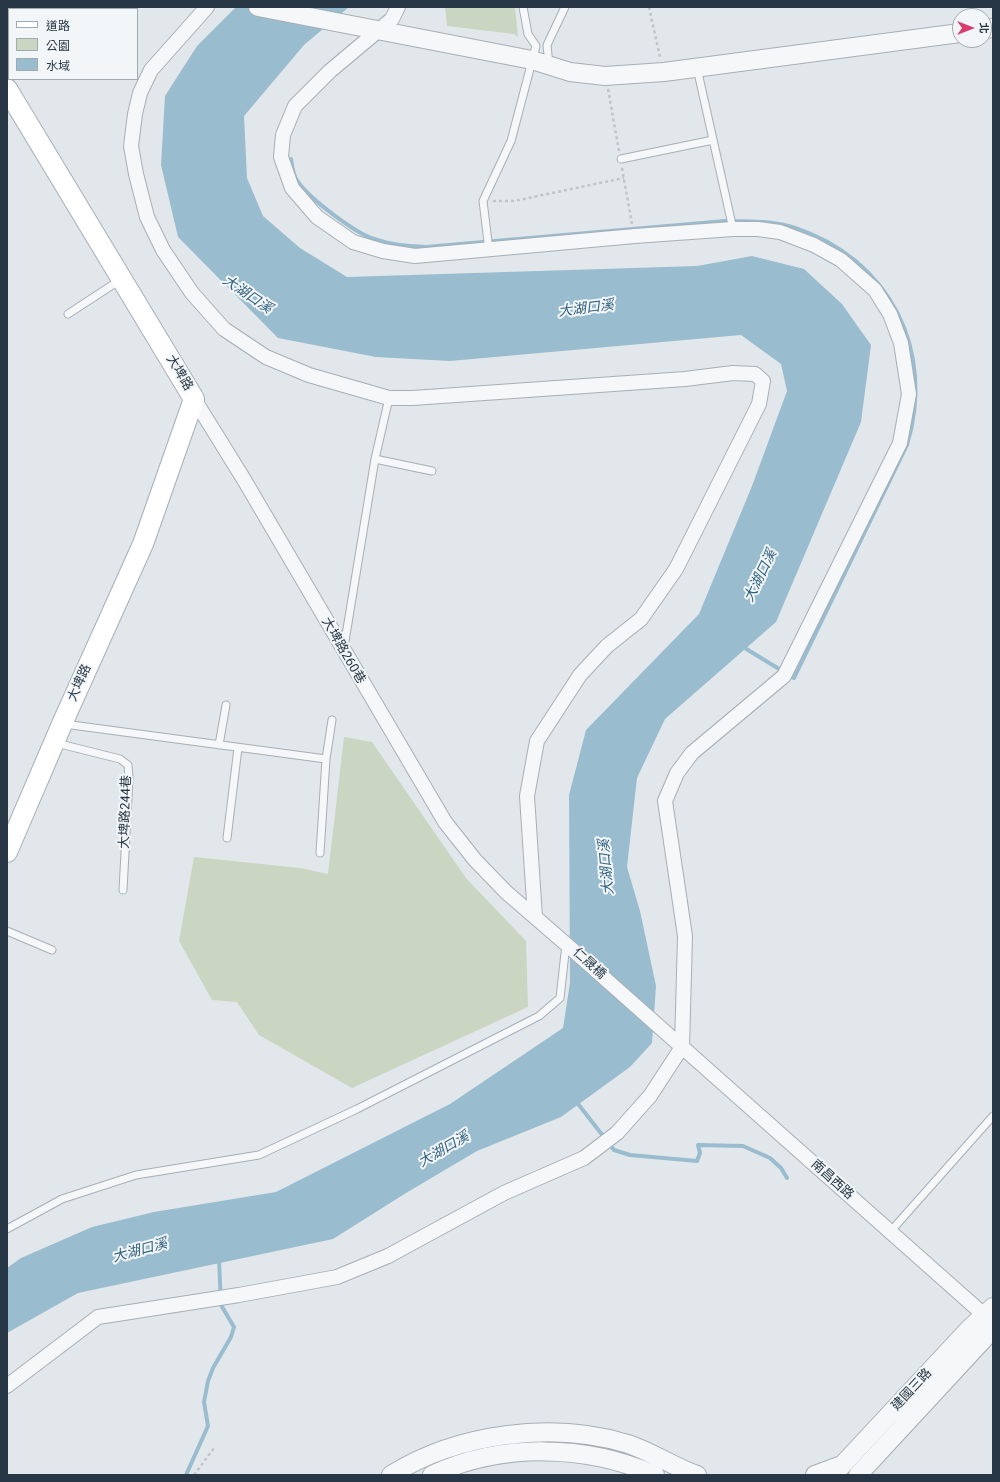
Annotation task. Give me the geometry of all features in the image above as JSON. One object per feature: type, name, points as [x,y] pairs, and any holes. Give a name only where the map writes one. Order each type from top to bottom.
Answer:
[{"type":"main road","name":"大埤路","points":[[7,89],[194,399],[143,544],[54,742],[7,852]]},
{"type":"street","points":[[207,7],[151,70],[140,93],[131,146],[147,217],[163,250],[192,293],[224,330],[266,358],[309,375],[389,398],[413,398],[685,379],[733,373],[755,374],[762,381],[759,404],[676,569],[641,618],[607,646],[580,675],[537,741],[527,796],[535,917]]},
{"type":"street","points":[[258,7],[379,31],[539,57],[570,72],[605,76],[664,72],[952,34]]},
{"type":"street","points":[[7,1386],[98,1317],[239,1295],[337,1277],[388,1256],[504,1193],[584,1158],[617,1133],[650,1096],[682,1048],[685,936],[665,801],[677,773],[692,753],[784,676],[900,443],[909,394],[901,343],[890,314],[874,290],[841,260],[814,244],[780,232],[758,229],[635,236],[489,251],[415,256],[384,251],[353,242],[317,217],[292,188],[281,157],[283,135],[295,106],[330,71],[379,31],[392,18],[398,7]]},
{"type":"street","name":"大埤路260巷","points":[[194,399],[243,478],[343,651],[445,822],[475,860],[506,892]]},
{"type":"street","name":"仁晟橋","points":[[506,892],[671,1037]]},
{"type":"street","name":"南昌西路","points":[[671,1037],[890,1232],[991,1319]]},
{"type":"street","name":"建國三路","points":[[837,1470],[991,1319]]},
{"type":"street","name":"建國三路","points":[[858,1475],[991,1319]]},
{"type":"street","points":[[391,1475],[457,1444],[500,1436],[550,1433],[600,1438],[628,1444],[698,1475]]},
{"type":"street","points":[[432,1475],[446,1469],[492,1456],[532,1452],[591,1455],[640,1468],[655,1475]]},
{"type":"street","points":[[815,1475],[837,1470]]},
{"type":"lane","points":[[523,7],[528,34],[539,57]]},
{"type":"lane","points":[[489,251],[483,201],[511,141],[539,57],[547,45],[565,7]]},
{"type":"lane","points":[[539,57],[547,45]]},
{"type":"lane","points":[[697,68],[733,230]]},
{"type":"lane","points":[[621,159],[713,140]]},
{"type":"lane","points":[[68,314],[122,279]]},
{"type":"lane","points":[[343,651],[375,459],[389,398]]},
{"type":"lane","points":[[375,459],[432,471]]},
{"type":"lane","points":[[220,745],[226,705]]},
{"type":"lane","points":[[320,853],[326,759],[332,720]]},
{"type":"lane","points":[[62,724],[326,759]]},
{"type":"lane","name":"大埤路244巷","points":[[54,742],[120,759],[128,766],[129,778],[123,890]]},
{"type":"lane","points":[[227,838],[238,748]]},
{"type":"lane","points":[[7,930],[52,950]]},
{"type":"lane","points":[[7,1229],[62,1199],[136,1176],[259,1154],[371,1102],[539,1016],[560,998],[566,944]]},
{"type":"lane","points":[[890,1232],[993,1116]]},
{"type":"path","points":[[649,7],[664,72]]},
{"type":"path","points":[[483,201],[514,201],[624,178]]},
{"type":"path","points":[[194,1475],[214,1448]]},
{"type":"green space","points":[[445,7],[515,7],[518,37],[514,34],[447,26]]},
{"type":"green space","points":[[344,737],[372,742],[466,878],[526,941],[528,1007],[352,1088],[259,1035],[237,1002],[212,1000],[179,941],[194,857],[300,868],[328,874]]},
{"type":"water","name":"大湖口溪","points":[[236,7],[349,7],[304,45],[244,116],[247,178],[263,216],[300,248],[347,277],[697,266],[752,256],[804,269],[842,304],[871,345],[861,422],[776,622],[665,719],[637,778],[627,867],[640,911],[656,986],[652,1043],[630,1067],[561,1117],[477,1151],[333,1239],[78,1293],[7,1333],[7,1268],[21,1258],[92,1227],[154,1212],[276,1192],[450,1104],[563,1028],[570,983],[569,795],[586,730],[699,614],[752,486],[787,391],[781,364],[741,335],[450,361],[376,357],[278,338],[178,237],[161,165],[165,96],[197,46]]},
{"type":"waterway","points":[[291,159],[296,180],[322,206],[333,215],[366,236],[387,243],[426,247],[725,221],[769,223],[787,225],[828,242],[856,262],[879,285],[897,312],[909,343],[915,375],[914,410],[907,445],[794,678],[743,647]]},
{"type":"waterway","points":[[575,1100],[614,1150],[630,1155],[697,1161],[700,1153],[698,1145],[743,1146],[770,1158],[781,1168],[787,1178]]},
{"type":"waterway","points":[[186,1475],[208,1426],[204,1402],[208,1381],[213,1368],[231,1337],[234,1327],[221,1305],[219,1259]]}]
